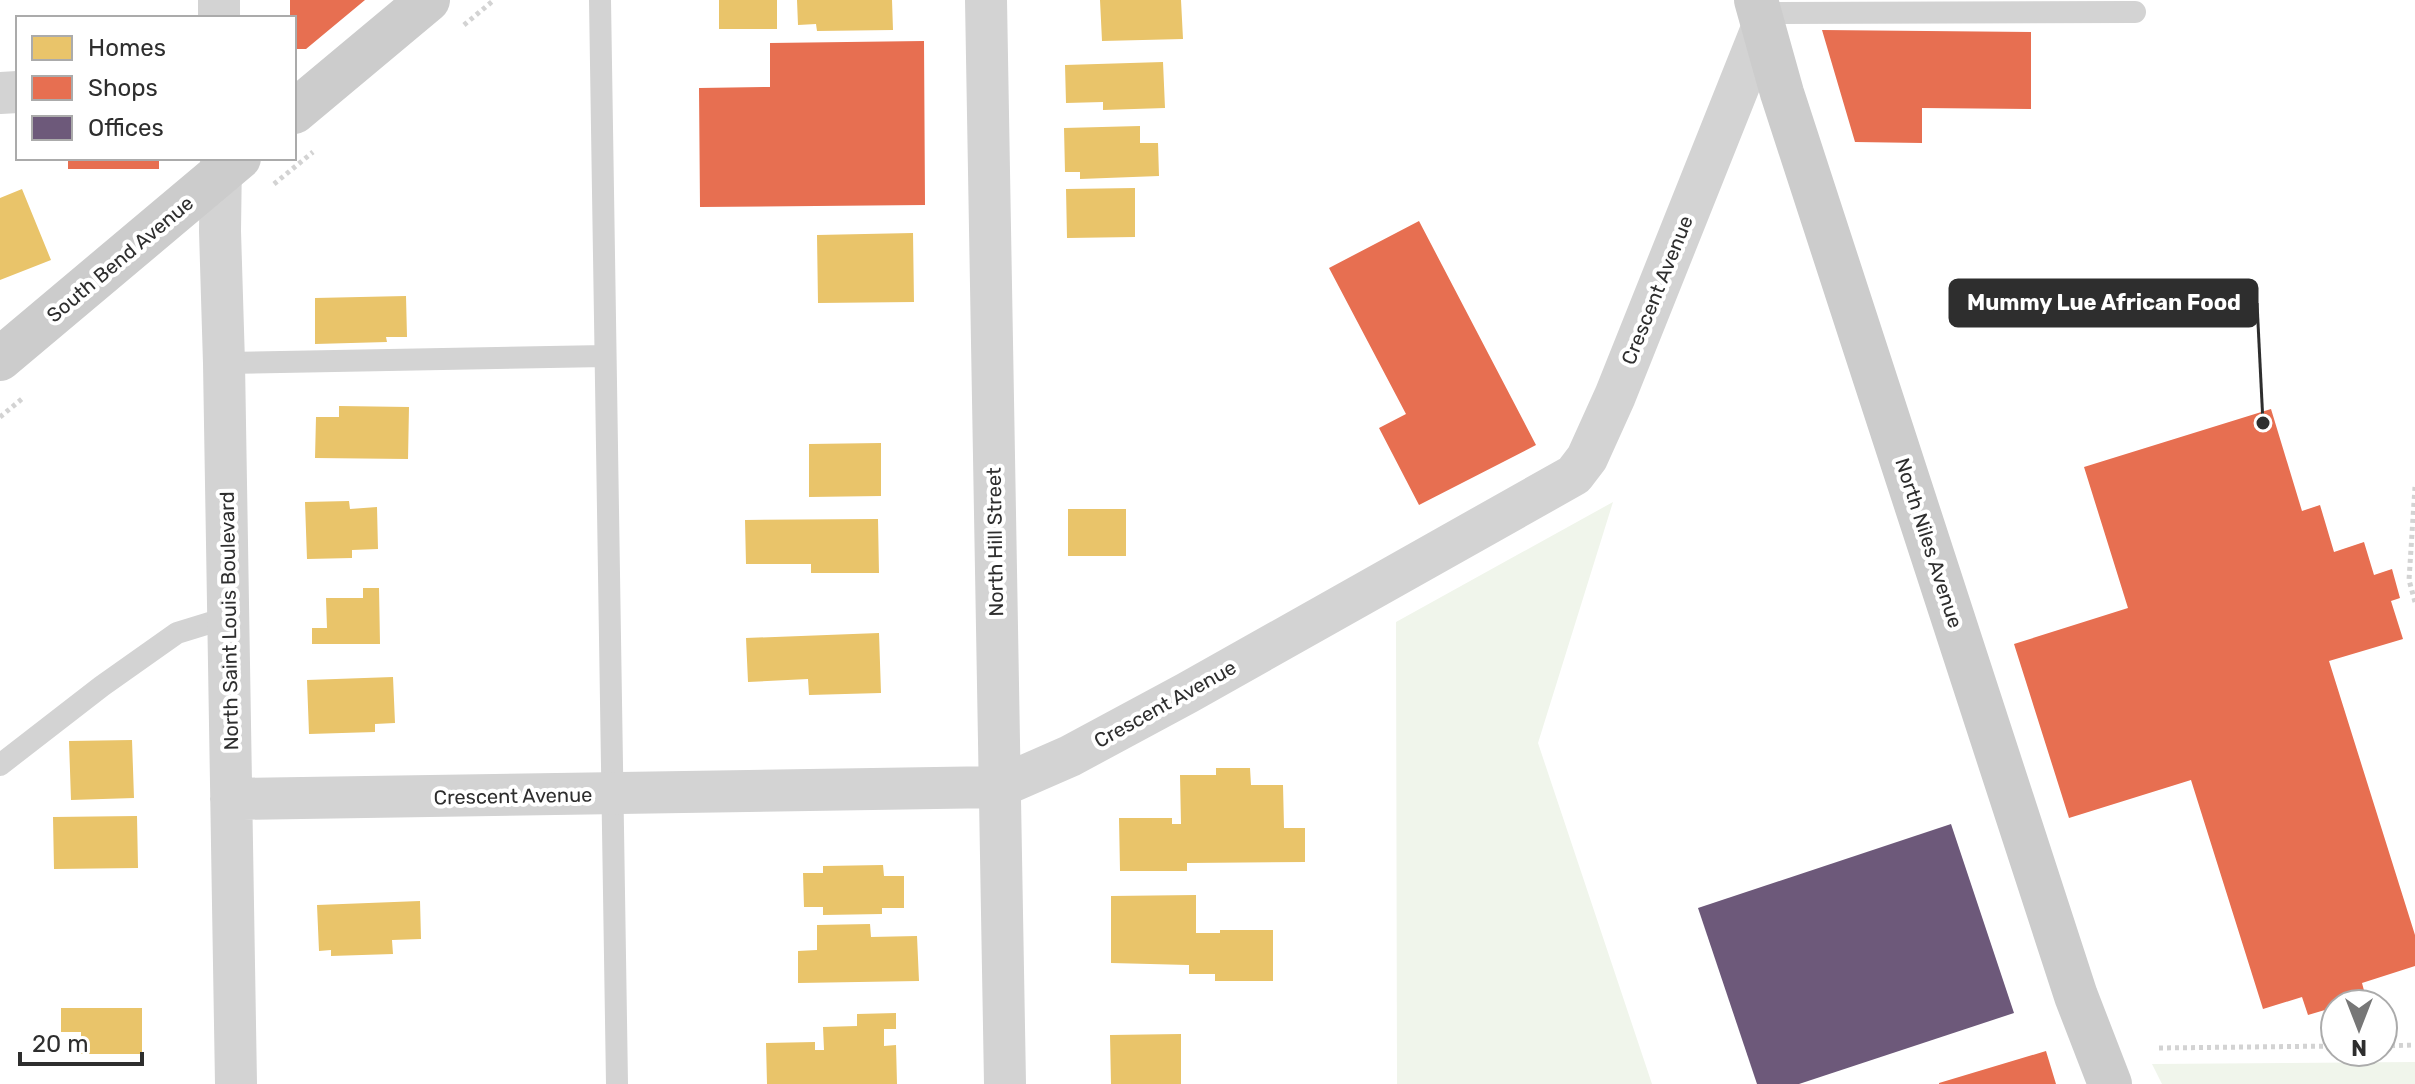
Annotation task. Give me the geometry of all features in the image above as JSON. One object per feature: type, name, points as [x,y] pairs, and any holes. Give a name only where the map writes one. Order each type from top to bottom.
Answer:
[{"type":"street","points":[[296,110],[428,0]]},
{"type":"street","name":"North Hill Street","points":[[986,0],[1005,1084]]},
{"type":"street","name":"Crescent Avenue","points":[[231,799],[999,787],[1070,756],[1574,475],[1587,458],[1615,396],[1759,14]]},
{"type":"street","name":"North Niles Avenue","points":[[1759,14],[2072,982],[2110,1084]]},
{"type":"street","name":"South Bend Avenue","points":[[0,359],[227,163]]},
{"type":"street","name":"North Saint Louis Boulevard","points":[[227,163],[220,231],[236,1084]]},
{"type":"lane","points":[[600,0],[617,1084]]},
{"type":"lane","points":[[1759,14],[2135,12]]},
{"type":"lane","points":[[224,363],[605,356]]},
{"type":"lane","points":[[0,765],[177,633],[229,617]]},
{"type":"path","points":[[2415,487],[2409,580],[2415,602]]},
{"type":"path","points":[[2159,1048],[2319,1046]]},
{"type":"shaded area","points":[[1613,502],[1538,743],[1652,1084],[1397,1084],[1396,622]]},
{"type":"shaded area","points":[[2399,1062],[2415,1062],[2415,1084],[2162,1084],[2152,1064],[2319,1063],[2319,1068],[2399,1068]]},
{"type":"building: Homes","points":[[719,0],[777,0],[777,29],[719,29]]},
{"type":"building: Homes","points":[[797,0],[892,0],[893,30],[817,31],[816,24],[798,25]]},
{"type":"building: Homes","points":[[1100,0],[1181,0],[1183,39],[1102,41]]},
{"type":"building: Homes","points":[[1163,62],[1165,108],[1103,110],[1103,102],[1066,103],[1065,65]]},
{"type":"building: Homes","points":[[1140,126],[1140,143],[1158,143],[1159,176],[1080,179],[1080,172],[1065,172],[1064,128]]},
{"type":"building: Homes","points":[[1135,188],[1135,237],[1067,238],[1066,189]]},
{"type":"building: Homes","points":[[22,189],[51,260],[0,280],[0,198]]},
{"type":"building: Homes","points":[[913,233],[914,302],[818,303],[817,235]]},
{"type":"building: Homes","points":[[406,296],[407,337],[386,337],[387,342],[315,344],[315,298]]},
{"type":"building: Homes","points":[[339,406],[409,407],[408,459],[315,458],[316,417],[339,417]]},
{"type":"building: Homes","points":[[881,443],[881,496],[809,497],[809,444]]},
{"type":"building: Homes","points":[[349,501],[350,509],[377,507],[378,549],[352,550],[352,558],[307,559],[305,502]]},
{"type":"building: Homes","points":[[1068,509],[1126,509],[1126,556],[1068,556]]},
{"type":"building: Homes","points":[[878,519],[879,573],[811,573],[811,564],[746,564],[745,520]]},
{"type":"building: Homes","points":[[363,588],[379,588],[380,644],[312,644],[312,628],[327,628],[326,598],[363,598]]},
{"type":"building: Homes","points":[[879,633],[881,693],[809,695],[808,679],[748,682],[746,638]]},
{"type":"building: Homes","points":[[393,677],[395,723],[375,724],[375,732],[309,734],[307,680]]},
{"type":"building: Homes","points":[[132,740],[134,798],[71,800],[69,741]]},
{"type":"building: Homes","points":[[1216,768],[1250,768],[1251,785],[1283,785],[1284,828],[1305,828],[1305,862],[1187,863],[1187,871],[1120,871],[1119,818],[1172,818],[1172,824],[1181,824],[1180,775],[1216,775]]},
{"type":"building: Homes","points":[[137,816],[138,868],[54,869],[53,817]]},
{"type":"building: Homes","points":[[883,865],[884,876],[904,876],[904,908],[882,908],[882,914],[823,915],[823,907],[804,907],[803,873],[823,873],[823,866]]},
{"type":"building: Homes","points":[[1196,895],[1196,933],[1273,930],[1273,981],[1215,981],[1215,974],[1189,974],[1189,965],[1111,963],[1111,896]]},
{"type":"building: Homes","points":[[420,901],[421,939],[392,940],[393,954],[331,956],[331,950],[319,951],[317,905]]},
{"type":"building: Homes","points":[[870,924],[871,937],[917,936],[919,981],[798,983],[798,951],[817,950],[817,925]]},
{"type":"building: Homes","points":[[61,1008],[142,1008],[142,1054],[81,1054],[81,1032],[61,1032]]},
{"type":"building: Homes","points":[[896,1013],[896,1029],[884,1029],[884,1046],[896,1045],[897,1084],[767,1084],[766,1043],[815,1042],[815,1050],[824,1050],[823,1027],[857,1026],[857,1014]]},
{"type":"building: Homes","points":[[1181,1034],[1181,1084],[1111,1084],[1110,1035]]},
{"type":"building: Shops","points":[[290,0],[365,0],[306,49],[296,49],[296,16],[290,16]]},
{"type":"building: Shops","points":[[1822,30],[2031,32],[2031,109],[1922,108],[1922,143],[1855,142]]},
{"type":"building: Shops","points":[[924,41],[925,205],[700,207],[699,88],[770,87],[770,43]]},
{"type":"building: Shops","points":[[68,160],[159,160],[159,169],[68,169]]},
{"type":"building: Shops","points":[[1419,221],[1536,445],[1419,505],[1379,428],[1406,414],[1329,268]]},
{"type":"building: Shops","points":[[2271,409],[2302,511],[2320,505],[2334,552],[2364,542],[2374,575],[2392,569],[2400,598],[2391,601],[2403,639],[2329,661],[2415,935],[2415,966],[2362,983],[2363,988],[2319,988],[2319,1012],[2308,1015],[2302,997],[2263,1009],[2191,780],[2069,818],[2014,644],[2128,608],[2084,467]]},
{"type":"building: Shops","points":[[2046,1051],[2056,1084],[1939,1084],[1939,1083]]},
{"type":"building: Offices","points":[[1951,824],[2014,1013],[1799,1084],[1757,1084],[1698,908]]},
{"type":"place","name":"Mummy Lue African Food","points":[[2263,423]]}]
